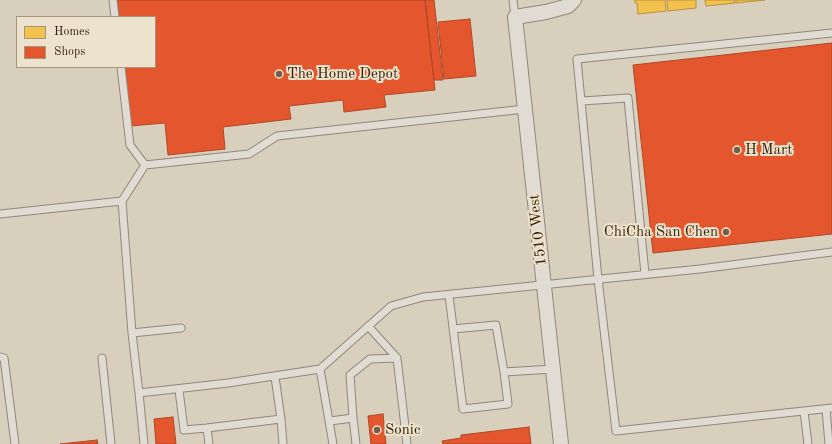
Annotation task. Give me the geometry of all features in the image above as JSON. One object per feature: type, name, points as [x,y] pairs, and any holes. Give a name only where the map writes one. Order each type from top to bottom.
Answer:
[{"type":"street","points":[[515,16],[546,12],[568,6],[574,0]]},
{"type":"street","name":"1510 West","points":[[515,16],[561,444]]},
{"type":"lane","points":[[113,0],[115,16]]},
{"type":"lane","points":[[513,0],[515,16]]},
{"type":"lane","points":[[829,444],[829,408],[616,431],[598,279],[577,59],[832,33]]},
{"type":"lane","points":[[121,68],[130,145],[145,165]]},
{"type":"lane","points":[[582,101],[628,98],[645,274]]},
{"type":"lane","points":[[145,165],[249,154],[277,136],[525,109]]},
{"type":"lane","points":[[144,444],[132,333],[122,201],[145,165]]},
{"type":"lane","points":[[0,214],[122,201]]},
{"type":"lane","points":[[139,393],[179,390],[320,370],[391,306],[423,297],[645,274],[832,252]]},
{"type":"lane","points":[[449,294],[453,329],[463,409],[508,404],[496,325],[453,329]]},
{"type":"lane","points":[[368,326],[397,358],[407,444]]},
{"type":"lane","points":[[132,333],[181,328]]},
{"type":"lane","points":[[0,357],[4,358],[15,444]]},
{"type":"lane","points":[[102,358],[111,444]]},
{"type":"lane","points":[[356,444],[350,375],[370,359],[397,358]]},
{"type":"lane","points":[[504,372],[553,369]]},
{"type":"lane","points":[[320,370],[333,444]]},
{"type":"lane","points":[[275,377],[283,444]]},
{"type":"lane","points":[[179,390],[184,430],[281,419]]},
{"type":"lane","points":[[804,411],[808,444]]},
{"type":"lane","points":[[330,421],[353,418]]},
{"type":"lane","points":[[207,428],[209,444]]},
{"type":"building: Homes","points":[[635,0],[665,0],[666,11],[638,14],[637,3],[635,3]]},
{"type":"building: Homes","points":[[667,0],[696,0],[696,8],[668,11]]},
{"type":"building: Homes","points":[[705,0],[734,0],[735,3],[706,6]]},
{"type":"building: Homes","points":[[736,0],[765,0],[736,3]]},
{"type":"building: Shops","name":"The Home Depot","points":[[117,0],[425,0],[435,90],[384,95],[386,107],[344,112],[343,100],[289,106],[291,119],[223,127],[225,149],[168,155],[165,123],[130,126],[124,68],[156,68],[156,16],[119,16]]},
{"type":"building: Shops","points":[[425,0],[434,0],[443,80],[434,80]]},
{"type":"building: Shops","points":[[470,19],[476,76],[444,79],[438,22]]},
{"type":"building: Shops","name":"H Mart","points":[[832,43],[832,234],[653,253],[633,65]]},
{"type":"building: Shops","name":"Sonic","points":[[383,414],[386,444],[371,444],[368,416]]},
{"type":"building: Shops","points":[[173,417],[176,444],[156,444],[154,419]]},
{"type":"building: Shops","points":[[529,427],[531,444],[443,444],[442,441],[461,438],[461,435]]},
{"type":"building: Shops","points":[[97,440],[98,444],[60,444]]},
{"type":"place","name":"The Home Depot","points":[[279,74]]},
{"type":"place","name":"H Mart","points":[[737,150]]},
{"type":"place","name":"ChiCha San Chen","points":[[726,232]]},
{"type":"place","name":"Sonic","points":[[377,430]]}]
